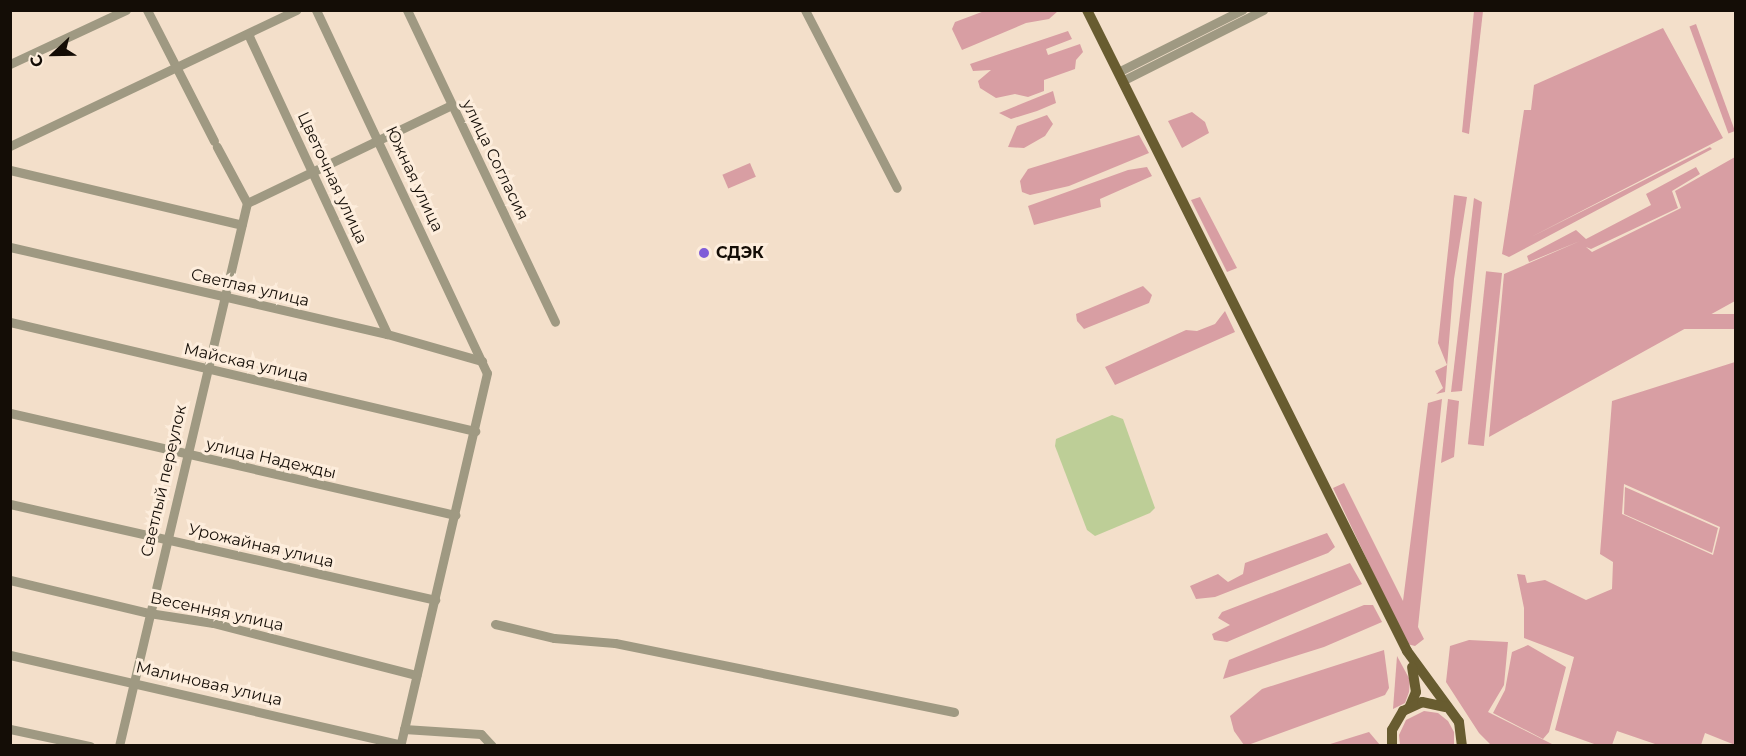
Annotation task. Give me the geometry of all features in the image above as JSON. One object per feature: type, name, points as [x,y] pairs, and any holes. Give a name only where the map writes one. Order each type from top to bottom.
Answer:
[{"type":"main road","points":[[1087,10],[1407,651],[1448,709],[1460,722],[1470,746]]},
{"type":"main road","points":[[1392,746],[1394,723],[1410,706],[1416,687],[1407,651]]},
{"type":"main road","points":[[1410,706],[1429,702],[1448,709]]},
{"type":"main road","points":[[1460,722],[1462,746]]},
{"type":"street","points":[[10,64],[126,10]]},
{"type":"street","points":[[147,10],[174,68],[184,76],[247,203],[452,105]]},
{"type":"street","points":[[10,146],[296,10]]},
{"type":"street","name":"Южная улица","points":[[316,10],[482,360]]},
{"type":"street","name":"улица Согласия","points":[[408,10],[555,322]]},
{"type":"street","points":[[805,10],[897,188]]},
{"type":"street","points":[[1120,77],[1242,10]]},
{"type":"street","points":[[1120,77],[1263,10]]},
{"type":"street","name":"Цветочная улица","points":[[248,34],[387,334]]},
{"type":"street","points":[[10,170],[242,225]]},
{"type":"street","name":"Светлый переулок","points":[[119,746],[205,370],[247,203]]},
{"type":"street","name":"Светлая улица","points":[[10,247],[387,334],[482,360]]},
{"type":"street","name":"Майская улица","points":[[10,322],[205,370],[475,431]]},
{"type":"street","points":[[400,745],[475,431],[487,373],[482,360]]},
{"type":"street","name":"улица Надежды","points":[[10,413],[187,456],[455,515]]},
{"type":"street","name":"Урожайная улица","points":[[10,504],[435,600]]},
{"type":"street","name":"Весенняя улица","points":[[10,580],[149,613],[213,623],[416,675]]},
{"type":"street","points":[[495,624],[554,638],[615,643],[954,712]]},
{"type":"street","name":"Малиновая улица","points":[[10,655],[134,681],[400,745]]},
{"type":"street","points":[[10,729],[90,746]]},
{"type":"street","points":[[404,729],[481,734],[492,746]]},
{"type":"shaded area","points":[[987,10],[1058,11],[1049,19],[1026,23],[962,50],[952,29],[955,22]]},
{"type":"shaded area","points":[[1474,11],[1483,11],[1469,134],[1462,132]]},
{"type":"shaded area","points":[[1696,24],[1735,131],[1728,134],[1689,26]]},
{"type":"shaded area","points":[[1663,28],[1723,138],[1531,237],[1710,147],[1712,149],[1509,257],[1502,254],[1524,110],[1531,110],[1534,85]]},
{"type":"shaded area","points":[[1068,31],[1072,39],[1046,49],[1048,55],[1080,44],[1083,52],[1076,60],[1075,69],[1044,80],[1044,91],[1028,97],[1015,94],[996,98],[980,88],[978,81],[991,70],[973,71],[970,64]]},
{"type":"shaded area","points":[[1053,91],[1056,103],[1037,111],[1011,119],[999,113]]},
{"type":"shaded area","points":[[1192,112],[1205,122],[1209,133],[1182,148],[1168,121]]},
{"type":"shaded area","points":[[1047,115],[1053,124],[1045,136],[1024,148],[1008,147],[1017,126]]},
{"type":"shaded area","points":[[1139,135],[1149,153],[1069,186],[1030,195],[1022,192],[1020,181],[1028,169]]},
{"type":"shaded area","points":[[1735,157],[1735,301],[1489,437],[1504,274],[1580,241],[1529,262],[1527,256],[1576,230],[1586,239],[1651,205],[1646,194],[1696,167],[1700,174],[1672,191],[1678,208],[1591,249],[1586,247],[1592,252],[1681,208],[1675,191]]},
{"type":"shaded area","points":[[750,163],[756,177],[728,189],[722,175]]},
{"type":"shaded area","points":[[1147,167],[1152,176],[1100,199],[1101,207],[1034,225],[1028,206],[1128,170]]},
{"type":"shaded area","points":[[1454,195],[1467,197],[1454,279],[1445,392],[1436,394],[1443,388],[1435,371],[1447,365],[1438,343]]},
{"type":"shaded area","points":[[1200,197],[1237,268],[1227,272],[1191,200]]},
{"type":"shaded area","points":[[1474,198],[1482,202],[1462,391],[1451,392]]},
{"type":"shaded area","points":[[1486,271],[1502,273],[1484,446],[1468,444]]},
{"type":"shaded area","points":[[1143,286],[1152,295],[1149,303],[1084,329],[1077,321],[1076,314]]},
{"type":"shaded area","points":[[1225,311],[1235,332],[1115,385],[1105,367],[1186,330],[1197,331],[1215,324]]},
{"type":"shaded area","points":[[1583,314],[1735,314],[1735,329],[1583,329]]},
{"type":"shaded area","points":[[1735,362],[1735,745],[1705,733],[1701,745],[1658,745],[1617,731],[1612,745],[1597,745],[1555,730],[1574,657],[1524,638],[1524,608],[1517,574],[1525,575],[1527,583],[1545,580],[1586,600],[1612,589],[1613,562],[1600,554],[1612,401]],"holes":[[[1624,484],[1720,527],[1713,555],[1622,514]]]},
{"type":"shaded area","points":[[1442,399],[1418,627],[1424,639],[1415,646],[1407,644],[1333,488],[1344,483],[1403,601],[1428,403]]},
{"type":"shaded area","points":[[1448,399],[1459,401],[1454,457],[1441,463]]},
{"type":"shaded area","points":[[1112,415],[1123,419],[1155,508],[1150,513],[1095,536],[1087,530],[1055,446],[1056,439]]},
{"type":"shaded area","points":[[1625,487],[1718,528],[1712,553],[1624,514]]},
{"type":"shaded area","points":[[1327,533],[1335,547],[1328,553],[1215,597],[1196,599],[1190,586],[1218,574],[1228,582],[1243,574],[1245,563]]},
{"type":"shaded area","points":[[1350,563],[1362,584],[1227,642],[1214,640],[1212,634],[1230,625],[1218,618],[1222,612]]},
{"type":"shaded area","points":[[1364,605],[1373,605],[1382,622],[1324,647],[1223,679],[1229,660]]},
{"type":"shaded area","points":[[1469,640],[1508,642],[1504,685],[1488,712],[1554,745],[1491,745],[1479,733],[1446,682],[1450,646]]},
{"type":"shaded area","points":[[1528,645],[1566,667],[1549,732],[1543,739],[1493,713],[1505,690],[1512,652]]},
{"type":"shaded area","points":[[1384,650],[1389,688],[1385,695],[1248,745],[1244,745],[1234,731],[1230,716],[1262,689]]},
{"type":"shaded area","points":[[1397,656],[1410,680],[1405,703],[1393,709]]},
{"type":"shaded area","points":[[1424,711],[1438,713],[1448,721],[1454,732],[1454,745],[1400,745],[1399,735],[1406,720]]},
{"type":"shaded area","points":[[1369,732],[1380,745],[1327,745]]},
{"type":"place","name":"СДЭК","points":[[704,253]]}]
